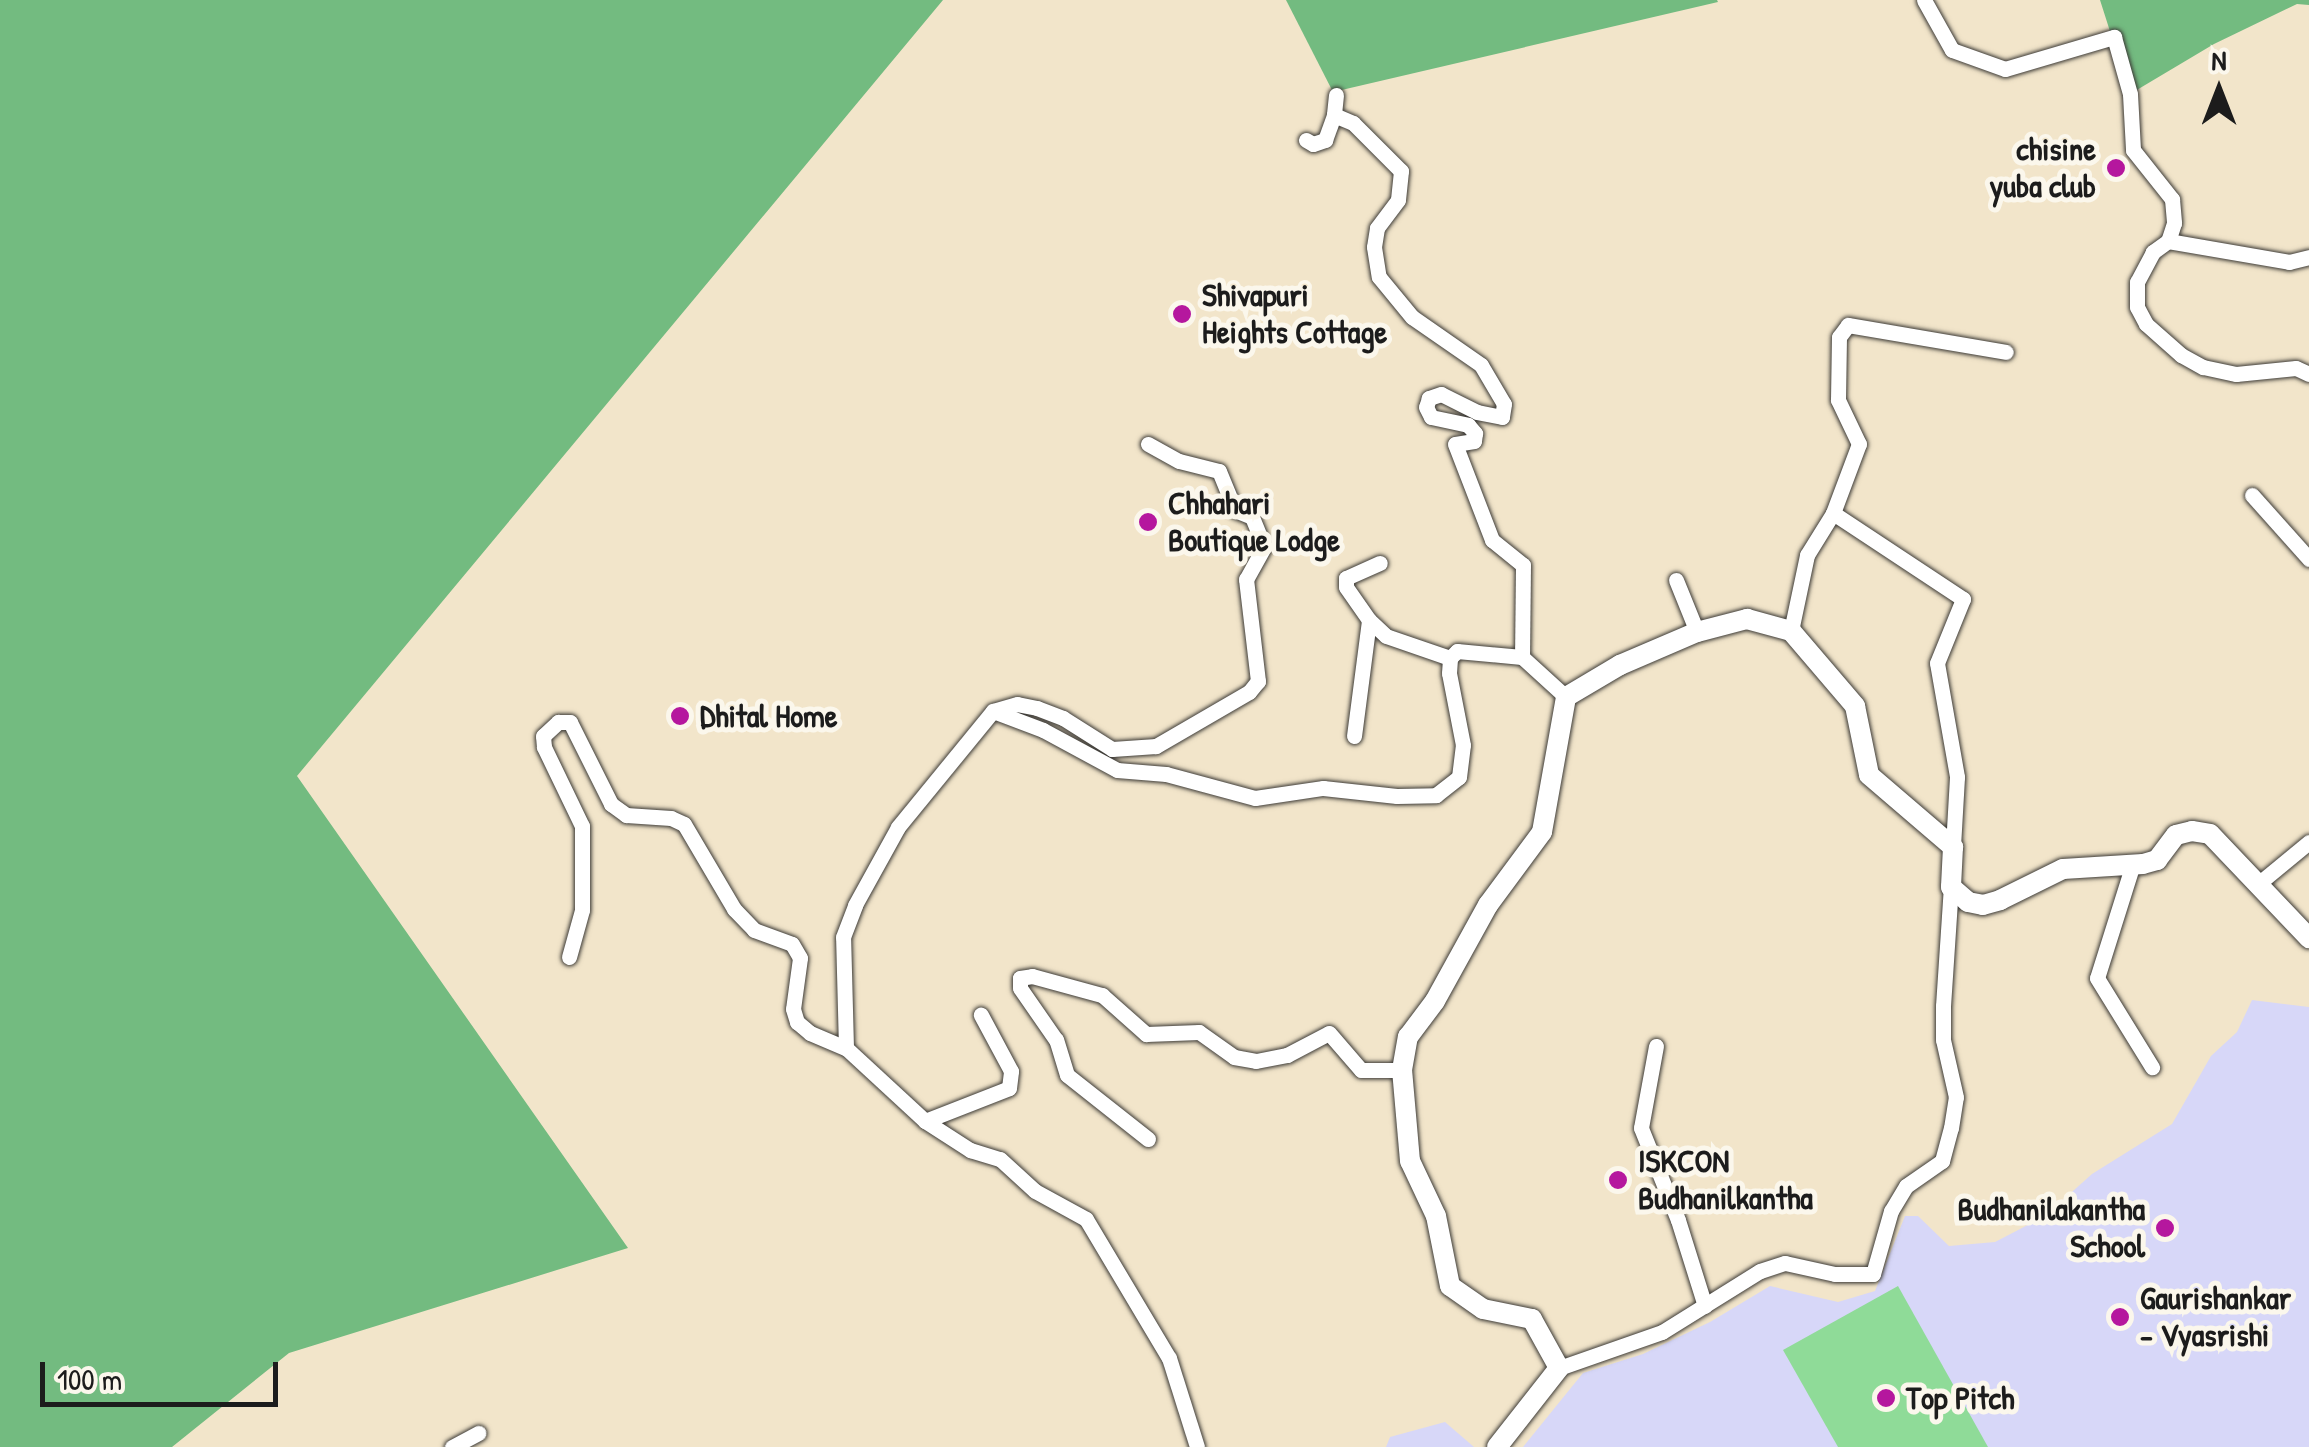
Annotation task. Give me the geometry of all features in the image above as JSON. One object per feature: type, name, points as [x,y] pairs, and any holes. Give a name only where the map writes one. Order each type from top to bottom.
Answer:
[{"type":"street","points":[[1924,0],[1952,50],[2005,69],[2114,38],[2130,94],[2133,150],[2172,199],[2174,223],[2168,241],[2153,252],[2137,282],[2137,307],[2146,324],[2181,355],[2203,367],[2236,374],[2296,368],[2309,374]]},
{"type":"street","points":[[1306,140],[1313,144],[1325,140],[1336,95]]},
{"type":"street","points":[[1334,115],[1353,124],[1401,171],[1398,200],[1378,228],[1374,247],[1380,277],[1412,317],[1481,365],[1504,404],[1502,418],[1477,412],[1442,394],[1429,398],[1426,407],[1431,417],[1468,425],[1475,433],[1474,442],[1455,444],[1492,540],[1523,565],[1522,657]]},
{"type":"street","points":[[2168,241],[2289,262],[2309,257]]},
{"type":"street","points":[[1791,631],[1807,555],[1833,513],[1859,444],[1838,400],[1839,337],[1848,325],[2006,352]]},
{"type":"street","points":[[846,1048],[843,937],[855,905],[898,827],[993,711],[1017,704],[1037,708],[1062,718],[1112,749],[1156,746],[1249,692],[1258,681],[1246,579],[1264,547],[1252,517],[1236,510],[1218,470],[1179,461],[1148,444]]},
{"type":"street","points":[[2252,495],[2309,559]]},
{"type":"street","points":[[1497,1447],[1559,1368],[1662,1332],[1760,1271],[1784,1263],[1835,1274],[1873,1274],[1891,1212],[1906,1186],[1942,1161],[1956,1096],[1943,1040],[1957,777],[1937,663],[1963,599],[1833,513]]},
{"type":"street","points":[[1380,563],[1346,578],[1346,586],[1369,620],[1386,636],[1450,658]]},
{"type":"street","points":[[1676,580],[1697,632]]},
{"type":"street","points":[[1559,1368],[1532,1318],[1483,1309],[1450,1286],[1436,1216],[1410,1161],[1402,1070],[1408,1037],[1436,1001],[1488,905],[1542,832],[1566,697],[1620,665],[1697,632],[1748,619],[1791,631],[1855,706],[1869,775],[1952,847]]},
{"type":"street","points":[[1354,736],[1369,620]]},
{"type":"street","points":[[1450,658],[1458,651],[1480,650],[1522,657],[1566,697]]},
{"type":"street","points":[[993,711],[1044,730],[1117,770],[1166,774],[1254,798],[1323,788],[1436,795],[1450,787],[1463,766],[1450,658]]},
{"type":"street","points":[[569,957],[582,910],[582,826],[542,736],[548,726],[570,722],[611,804],[626,814],[671,818],[684,824],[719,888],[754,930],[792,944],[800,958],[793,1010],[797,1022],[810,1033],[846,1048],[925,1121],[970,1150],[1000,1160],[1035,1191],[1086,1219],[1170,1358],[1197,1447]]},
{"type":"street","points":[[1952,887],[1968,902],[1984,905],[2064,869],[2132,867],[2156,860],[2176,835],[2192,831],[2210,834],[2309,938]]},
{"type":"street","points":[[2258,884],[2309,842]]},
{"type":"street","points":[[2132,867],[2097,978],[2152,1066]]},
{"type":"street","points":[[1148,1140],[1067,1075],[1056,1040],[1020,988],[1020,978],[1032,976],[1102,994],[1146,1034],[1199,1032],[1234,1057],[1256,1060],[1287,1055],[1329,1033],[1361,1070],[1402,1070]]},
{"type":"street","points":[[925,1121],[1010,1088],[1011,1071],[981,1015]]},
{"type":"street","points":[[1656,1046],[1640,1128],[1678,1220],[1704,1306]]},
{"type":"street","points":[[452,1447],[478,1433]]},
{"type":"shaded area","name":"Budhanilakantha School","points":[[2252,1000],[2309,1007],[2309,1447],[1523,1447],[1583,1373],[1643,1354],[1710,1322],[1770,1286],[1838,1302],[1875,1291],[1905,1216],[1918,1216],[1949,1246],[1995,1242],[2045,1216],[2092,1174],[2172,1124],[2211,1056],[2237,1032]]},
{"type":"shaded area","points":[[1445,1422],[1474,1447],[1386,1447],[1390,1437]]},
{"type":"green space","points":[[0,0],[943,0],[297,776],[628,1248],[289,1353],[172,1447],[0,1447]]},
{"type":"green space","points":[[1286,0],[1717,0],[1718,2],[1333,92]]},
{"type":"green space","points":[[2100,0],[2309,0],[2309,5],[2297,4],[2214,44],[2130,94]]},
{"type":"green space","name":"Top Pitch","points":[[1898,1286],[1988,1447],[1838,1447],[1783,1350]]},
{"type":"place","name":"chisine yuba club","points":[[2116,168]]},
{"type":"place","name":"Shivapuri Heights Cottage","points":[[1182,314]]},
{"type":"place","name":"Chhahari Boutique Lodge","points":[[1148,522]]},
{"type":"place","name":"Dhital Home","points":[[680,716]]},
{"type":"place","name":"ISKCON Budhanilkantha","points":[[1618,1180]]},
{"type":"place","name":"Budhanilakantha School","points":[[2165,1228]]},
{"type":"place","name":"Gaurishankar - Vyasrishi","points":[[2120,1317]]},
{"type":"place","name":"Top Pitch","points":[[1886,1398]]}]
